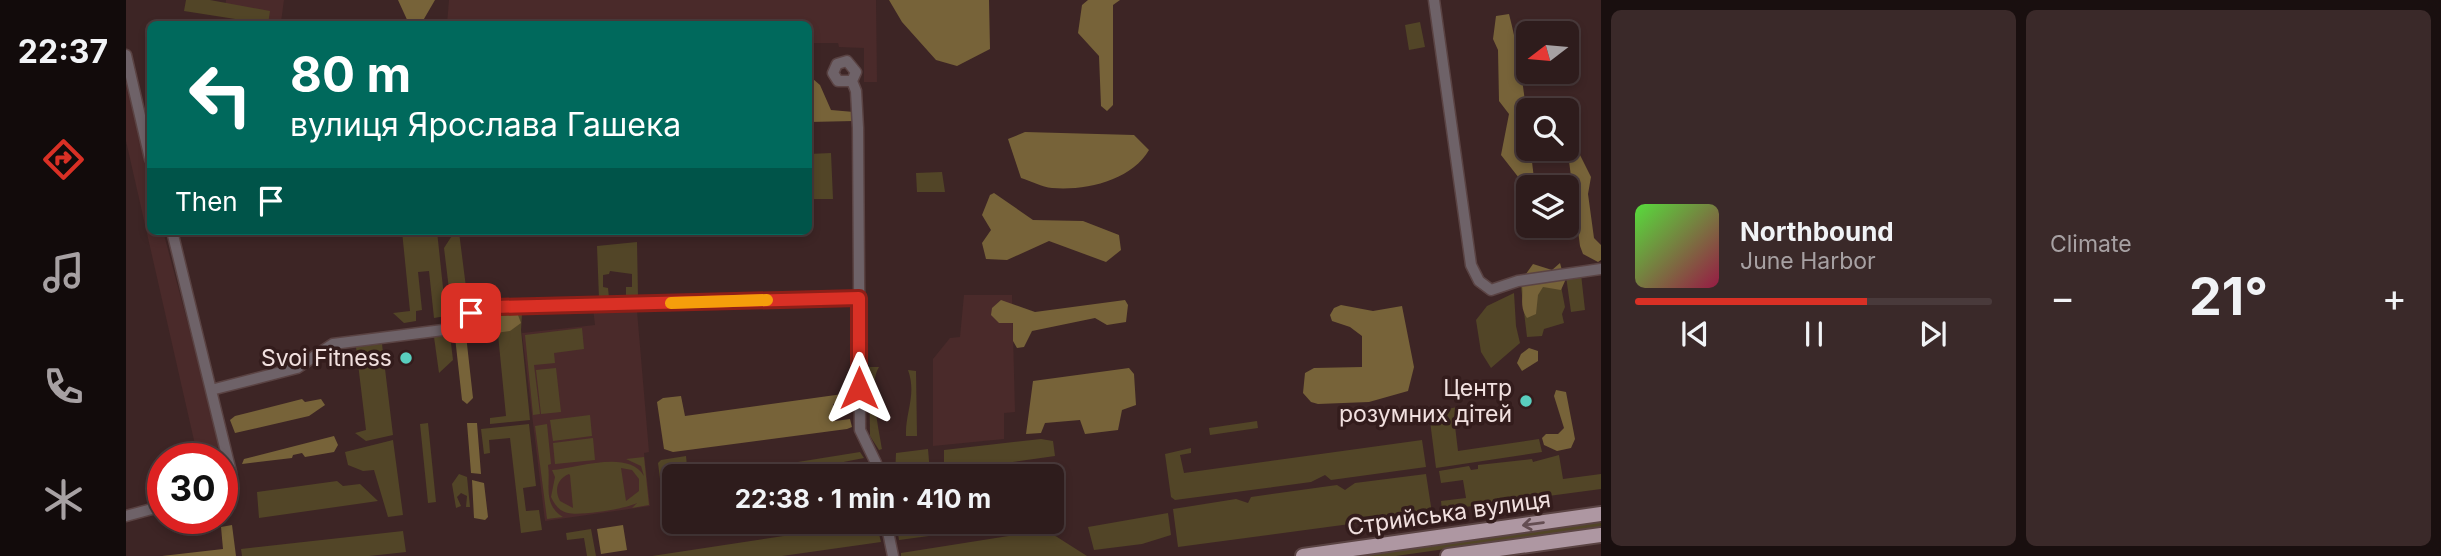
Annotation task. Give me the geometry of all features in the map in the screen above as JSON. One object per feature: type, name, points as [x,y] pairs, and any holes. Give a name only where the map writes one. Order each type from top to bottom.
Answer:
[{"type":"main road","name":"Стрийська вулиця","points":[[1303,556],[1601,514]]},
{"type":"main road","name":"Стрийська вулиця","points":[[1448,556],[1601,535]]},
{"type":"street","points":[[1434,0],[1471,265],[1479,281],[1491,290],[1518,281],[1601,269]]},
{"type":"street","points":[[126,55],[147,146]]},
{"type":"street","points":[[852,81],[856,91],[858,116],[860,430],[876,464]]},
{"type":"street","points":[[173,235],[211,390],[220,443]]},
{"type":"street","points":[[211,390],[297,368],[333,344],[451,329],[471,313],[494,307],[859,298]]},
{"type":"street","points":[[126,516],[147,510]]},
{"type":"street","points":[[888,534],[892,556]]},
{"type":"shaded area","points":[[186,0],[210,0],[270,11],[268,21],[249,21],[184,11]]},
{"type":"shaded area","points":[[226,0],[284,0],[281,21],[224,13]]},
{"type":"shaded area","points":[[398,0],[435,0],[423,21],[408,21]]},
{"type":"shaded area","points":[[449,0],[876,0],[877,82],[864,82],[864,48],[839,47],[838,43],[812,43],[812,21],[447,21]]},
{"type":"shaded area","points":[[889,0],[989,0],[990,49],[957,66],[936,60],[902,22]]},
{"type":"shaded area","points":[[1088,0],[1120,0],[1113,5],[1113,105],[1107,111],[1101,106],[1099,56],[1078,33],[1082,5]]},
{"type":"shaded area","points":[[1509,14],[1516,47],[1516,84],[1523,84],[1524,98],[1516,98],[1516,161],[1532,161],[1534,175],[1517,175],[1501,155],[1509,114],[1499,101],[1498,50],[1493,39],[1496,16]]},
{"type":"shaded area","points":[[1420,22],[1425,47],[1409,50],[1405,25]]},
{"type":"shaded area","points":[[126,73],[147,164],[147,233],[126,141]]},
{"type":"shaded area","points":[[812,79],[820,85],[831,110],[854,112],[854,121],[812,122]]},
{"type":"shaded area","points":[[1025,132],[1134,135],[1149,150],[1131,169],[1120,176],[1079,188],[1052,188],[1021,178],[1008,139]]},
{"type":"shaded area","points":[[831,153],[833,199],[812,199],[812,154]]},
{"type":"shaded area","points":[[1579,153],[1591,177],[1588,194],[1594,238],[1601,245],[1601,260],[1598,262],[1583,254],[1580,246],[1579,175],[1571,175],[1569,161],[1579,161]]},
{"type":"shaded area","points":[[942,172],[945,192],[917,192],[916,173]]},
{"type":"shaded area","points":[[994,193],[1033,220],[1083,221],[1119,235],[1121,250],[1106,262],[1049,241],[1007,260],[986,259],[982,243],[991,230],[982,215],[990,195]]},
{"type":"shaded area","points":[[147,235],[164,235],[220,443],[195,443]]},
{"type":"shaded area","points":[[402,235],[437,235],[446,316],[434,318],[429,271],[418,272],[422,310],[416,311],[416,321],[404,323],[393,313],[410,311]]},
{"type":"shaded area","points":[[452,235],[459,235],[468,303],[455,316],[452,314],[444,248]]},
{"type":"shaded area","points":[[637,242],[638,297],[626,297],[626,287],[632,287],[632,274],[610,271],[609,274],[603,275],[603,287],[608,288],[609,298],[599,298],[597,246]]},
{"type":"shaded area","points":[[1560,263],[1565,281],[1561,290],[1543,287],[1538,295],[1536,314],[1527,318],[1523,309],[1521,281],[1533,264],[1552,270]]},
{"type":"shaded area","points":[[1581,274],[1585,310],[1571,312],[1566,276]]},
{"type":"shaded area","points":[[1560,281],[1565,307],[1562,314],[1564,323],[1544,329],[1542,336],[1527,337],[1521,287],[1523,284]]},
{"type":"shaded area","points":[[1514,293],[1520,343],[1491,368],[1481,352],[1476,320],[1487,306]]},
{"type":"shaded area","points":[[964,295],[1012,295],[1015,412],[1004,413],[1004,439],[933,446],[933,359],[950,338],[960,337]]},
{"type":"shaded area","points":[[1001,300],[1035,312],[1125,300],[1128,305],[1126,322],[1107,325],[1095,318],[1032,331],[1024,347],[1017,348],[1013,341],[1013,323],[999,323],[991,315],[992,308]]},
{"type":"shaded area","points":[[1341,305],[1373,311],[1402,306],[1414,367],[1408,391],[1369,402],[1318,404],[1311,402],[1303,393],[1305,373],[1314,368],[1362,367],[1362,336],[1350,327],[1332,321],[1330,315],[1334,308]]},
{"type":"shaded area","points":[[633,307],[637,311],[649,452],[644,453],[650,506],[545,521],[522,333],[595,325],[593,308]]},
{"type":"shaded area","points":[[496,314],[522,314],[521,330],[530,420],[490,424],[490,418],[506,416]]},
{"type":"shaded area","points":[[518,315],[521,323],[510,331],[480,335],[474,330],[473,323],[486,317]]},
{"type":"shaded area","points":[[582,328],[584,349],[554,353],[555,363],[534,365],[540,414],[533,415],[525,335]]},
{"type":"shaded area","points":[[461,331],[466,335],[473,398],[467,404],[462,400],[455,337]]},
{"type":"shaded area","points":[[450,335],[453,360],[439,373],[434,337]]},
{"type":"shaded area","points":[[382,344],[393,435],[366,441],[355,433],[366,430],[356,347]]},
{"type":"shaded area","points":[[1529,348],[1538,351],[1538,361],[1522,371],[1517,363],[1521,354]]},
{"type":"shaded area","points":[[869,367],[879,367],[874,395],[882,449],[879,450],[870,436]]},
{"type":"shaded area","points":[[556,368],[561,412],[541,414],[536,370]]},
{"type":"shaded area","points":[[1129,368],[1134,374],[1136,405],[1122,410],[1118,430],[1085,434],[1080,420],[1045,423],[1041,433],[1026,434],[1033,381]]},
{"type":"shaded area","points":[[908,370],[916,371],[917,436],[906,436],[911,396]]},
{"type":"shaded area","points":[[1556,390],[1566,392],[1575,439],[1571,448],[1557,451],[1544,445],[1542,438],[1546,434],[1558,434],[1564,428],[1554,396]]},
{"type":"shaded area","points":[[850,393],[850,399],[833,404],[835,421],[850,419],[852,427],[847,429],[673,452],[664,449],[657,402],[663,398],[681,396],[685,416]]},
{"type":"shaded area","points":[[302,399],[305,402],[321,399],[325,405],[309,416],[235,433],[230,420],[235,416]]},
{"type":"shaded area","points":[[1462,406],[1466,424],[1455,426],[1458,451],[1539,439],[1542,452],[1436,468],[1429,413]]},
{"type":"shaded area","points":[[590,415],[592,436],[553,441],[550,420]]},
{"type":"shaded area","points":[[1257,421],[1258,428],[1210,435],[1209,428]]},
{"type":"shaded area","points":[[428,423],[436,502],[428,503],[420,424]]},
{"type":"shaded area","points":[[467,423],[477,423],[481,474],[471,473]]},
{"type":"shaded area","points":[[529,424],[536,486],[523,488],[526,511],[539,510],[542,530],[521,533],[510,438],[489,440],[490,453],[484,454],[481,429]]},
{"type":"shaded area","points":[[547,424],[551,464],[548,465],[550,500],[556,512],[563,517],[547,519],[535,426]]},
{"type":"shaded area","points":[[334,436],[338,445],[334,452],[305,457],[302,453],[293,455],[292,458],[242,464],[244,459]]},
{"type":"shaded area","points":[[593,438],[595,460],[555,464],[553,443]]},
{"type":"shaded area","points":[[1041,439],[1053,441],[1055,456],[1000,464],[944,464],[944,450]]},
{"type":"shaded area","points":[[393,440],[403,515],[388,517],[374,470],[363,471],[348,465],[345,452]]},
{"type":"shaded area","points":[[1422,440],[1426,467],[1331,480],[1325,475],[1311,482],[1175,500],[1171,497],[1165,454],[1191,448],[1191,453],[1180,455],[1184,473]]},
{"type":"shaded area","points":[[928,449],[929,464],[896,464],[896,453]]},
{"type":"shaded area","points":[[860,452],[864,458],[833,464],[785,464]]},
{"type":"shaded area","points":[[1559,455],[1563,479],[1601,474],[1601,489],[1442,510],[1441,501],[1466,498],[1463,480],[1441,483],[1439,471],[1469,466],[1471,470],[1478,469],[1478,465],[1532,459],[1533,462]]},
{"type":"shaded area","points":[[686,456],[687,464],[662,464],[662,494],[658,463],[661,460]]},
{"type":"shaded area","points":[[644,457],[649,505],[632,508],[637,503],[613,510],[574,514],[562,511],[551,497],[555,477],[552,470],[615,462],[627,463],[637,468],[644,476],[641,466],[626,459]],"holes":[[[621,468],[632,470],[639,479],[639,491],[626,501]],[[570,475],[573,508],[560,501],[557,493],[559,482]]]},
{"type":"shaded area","points":[[459,474],[467,477],[470,507],[466,507],[467,496],[461,493],[457,497],[461,506],[456,508],[452,484]]},
{"type":"shaded area","points":[[1426,474],[1432,513],[1178,547],[1173,509],[1236,499],[1248,503],[1251,497],[1337,485],[1345,490],[1355,483]]},
{"type":"shaded area","points":[[472,480],[484,483],[488,517],[485,520],[474,518]]},
{"type":"shaded area","points":[[337,481],[343,486],[360,484],[378,501],[259,518],[257,492]]},
{"type":"shaded area","points":[[1168,513],[1171,535],[1142,544],[1094,550],[1088,527]]},
{"type":"shaded area","points":[[1601,521],[1601,527],[1396,556],[1354,556]]},
{"type":"shaded area","points":[[623,525],[627,550],[601,554],[597,529]]},
{"type":"shaded area","points":[[591,529],[596,556],[587,556],[584,538],[567,540],[566,533]]},
{"type":"shaded area","points":[[403,531],[406,552],[369,556],[242,556],[241,549]]},
{"type":"shaded area","points":[[222,534],[233,534],[236,556],[162,556],[223,549]]},
{"type":"shaded area","points":[[797,534],[879,534],[881,542],[782,556],[652,556]]},
{"type":"shaded area","points":[[898,534],[944,534],[899,540]]},
{"type":"shaded area","points":[[1021,534],[1052,534],[1087,556],[901,556],[901,553]]},
{"type":"slow traffic","points":[[671,303],[767,300]]},
{"type":"place","name":"Svoi Fitness","points":[[406,358]]},
{"type":"place","name":"Центр розумних дітей","points":[[1526,401]]},
{"type":"route","points":[[471,313],[494,307],[859,298],[859,388]]}]
